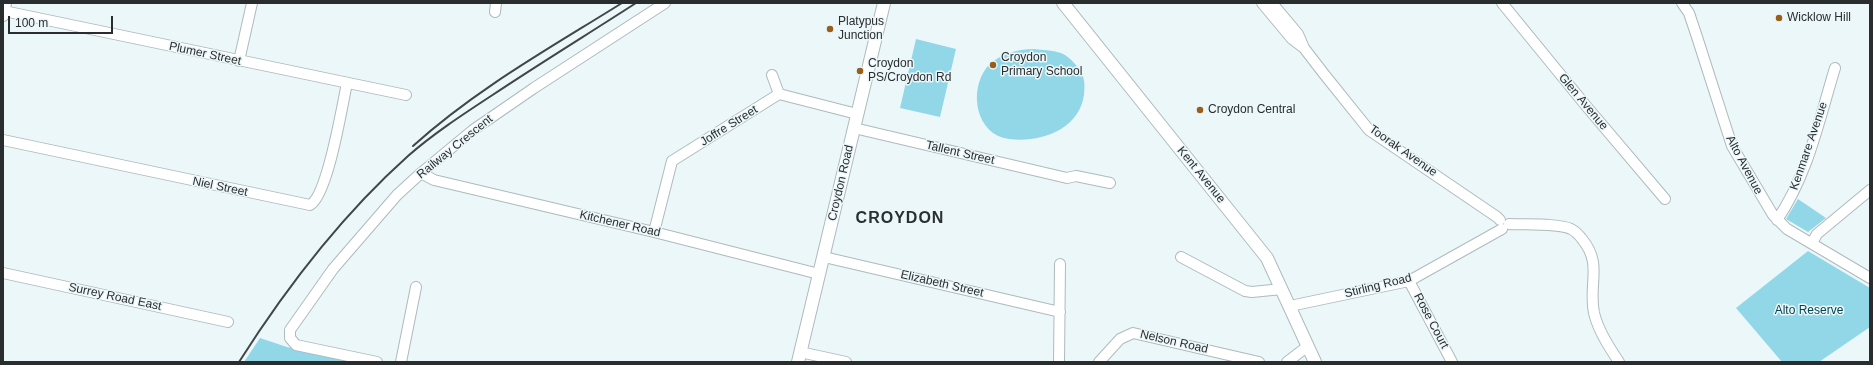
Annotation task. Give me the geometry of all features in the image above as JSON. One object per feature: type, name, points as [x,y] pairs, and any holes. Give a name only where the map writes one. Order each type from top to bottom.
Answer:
[{"type":"main road","name":"Croydon Road","points":[[799,357],[884,3]]},
{"type":"main road","name":"Kent Avenue","points":[[1063,3],[1267,258],[1314,362]]},
{"type":"street","points":[[239,61],[252,3]]},
{"type":"street","name":"Railway Crescent","points":[[377,362],[296,345],[291,342],[290,330],[333,269],[397,195],[421,173],[473,130],[534,88],[665,3]]},
{"type":"street","name":"Toorak Avenue","points":[[1262,3],[1292,39],[1304,48],[1369,130],[1497,216],[1504,224]]},
{"type":"street","name":"Toorak Avenue","points":[[1272,3],[1298,34],[1304,48]]},
{"type":"street","name":"Glen Avenue","points":[[1502,3],[1587,107],[1666,199]]},
{"type":"street","name":"Alto Avenue","points":[[1682,3],[1689,13],[1732,146],[1762,199],[1777,220],[1787,229],[1870,278]]},
{"type":"street","name":"Plumer Street","points":[[4,10],[239,61],[406,95]]},
{"type":"street","name":"Kenmare Avenue","points":[[1777,220],[1792,197],[1804,168],[1835,68]]},
{"type":"street","points":[[772,75],[779,94],[858,114]]},
{"type":"street","name":"Niel Street","points":[[3,140],[310,205],[315,202],[320,194],[334,145],[347,83]]},
{"type":"street","name":"Joffre Street","points":[[654,232],[672,161],[779,94]]},
{"type":"street","name":"Tallent Street","points":[[854,128],[1067,178],[1076,176],[1110,183]]},
{"type":"street","name":"Kitchener Road","points":[[421,173],[434,180],[654,232],[819,274]]},
{"type":"street","points":[[1812,243],[1817,234],[1870,190]]},
{"type":"street","points":[[1504,224],[1565,227],[1572,229],[1588,246],[1593,256],[1594,270],[1592,292],[1594,315],[1608,346],[1619,362]]},
{"type":"street","name":"Stirling Road","points":[[1290,306],[1409,281],[1504,224]]},
{"type":"street","name":"Elizabeth Street","points":[[824,256],[1060,312]]},
{"type":"street","points":[[1181,256],[1245,291],[1252,292],[1282,289]]},
{"type":"street","points":[[1059,362],[1060,264]]},
{"type":"street","name":"Surrey Road East","points":[[3,273],[228,322]]},
{"type":"street","name":"Rose Court","points":[[1409,281],[1452,362]]},
{"type":"street","points":[[400,362],[416,287]]},
{"type":"street","name":"Nelson Road","points":[[1100,362],[1120,339],[1133,333],[1259,362]]},
{"type":"street","points":[[1287,362],[1308,346]]},
{"type":"street","points":[[799,357],[846,362]]},
{"type":"green space","points":[[916,39],[956,49],[940,117],[900,108]]},
{"type":"green space","points":[[1034,49],[1061,53],[1077,66],[1081,72],[1084,84],[1084,95],[1081,107],[1075,117],[1066,125],[1056,132],[1045,136],[1021,140],[998,136],[989,129],[978,110],[978,88],[981,77],[987,67],[997,59],[1015,51]]},
{"type":"green space","points":[[1798,199],[1826,218],[1808,232],[1786,219]]},
{"type":"green space","name":"Alto Reserve","points":[[1808,251],[1870,288],[1870,327],[1819,362],[1782,362],[1736,308]]},
{"type":"green space","points":[[260,338],[287,347],[357,362],[244,362]]},
{"type":"railway","points":[[413,146],[462,106],[514,70],[622,3]]},
{"type":"railway","points":[[239,362],[276,307],[316,253],[360,203],[408,156],[469,110],[636,3]]},
{"type":"place","name":"Wicklow Hill","points":[[1779,18]]},
{"type":"place","name":"Platypus Junction","points":[[830,29]]},
{"type":"place","name":"Croydon Primary School","points":[[993,65]]},
{"type":"place","name":"Croydon PS/Croydon Rd","points":[[860,71]]},
{"type":"place","name":"Croydon Central","points":[[1200,110]]},
{"type":"district","name":"CROYDON","points":[[900,219]]}]
